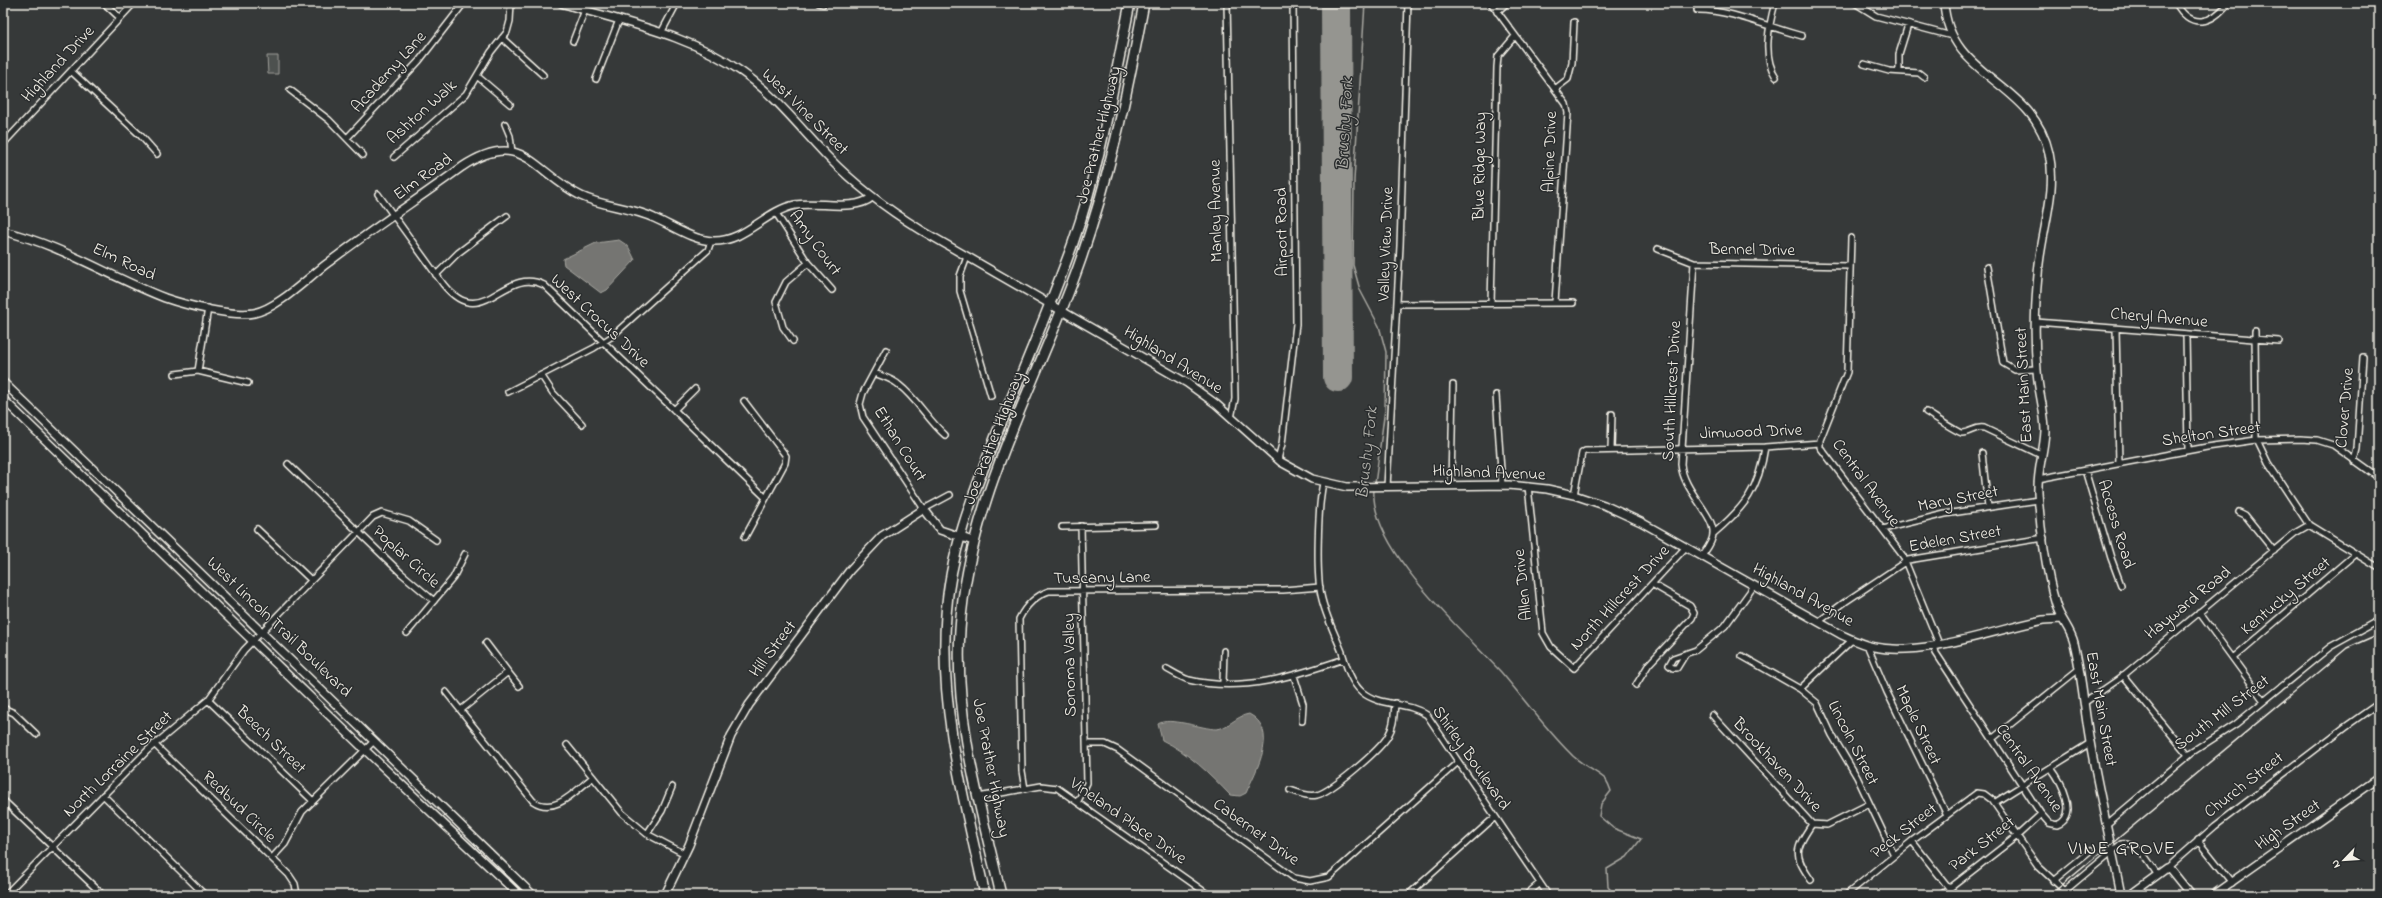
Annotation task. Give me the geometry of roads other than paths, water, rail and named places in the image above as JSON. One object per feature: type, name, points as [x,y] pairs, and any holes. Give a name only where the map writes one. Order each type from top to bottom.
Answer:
[{"type":"highway","name":"Joe Prather Highway","points":[[985,895],[952,743],[945,678],[946,615],[950,580],[958,537],[1073,243],[1088,194],[1113,88],[1130,3]]},
{"type":"highway","name":"Joe Prather Highway","points":[[1001,895],[963,723],[959,662],[963,598],[973,541],[992,484],[1062,310],[1087,241],[1110,164],[1131,75],[1144,3]]},
{"type":"main road","name":"West Vine Street","points":[[561,3],[661,33],[715,55],[752,79],[784,108],[850,179],[872,197],[902,218],[967,256]]},
{"type":"main road","name":"East Main Street","points":[[1944,3],[1952,36],[1958,47],[1971,62],[2013,94],[2029,111],[2041,130],[2049,151],[2051,187],[2039,257],[2036,322],[2036,369],[2045,429],[2038,479],[2038,500],[2054,600],[2061,619],[2073,637],[2090,743],[2121,895]]},
{"type":"main road","name":"Elm Road","points":[[3,231],[23,235],[58,248],[163,297],[208,308],[246,313],[266,308],[474,160],[492,152],[512,152],[536,162],[563,185],[582,197],[646,214],[690,236],[711,241],[738,236],[776,213],[794,205],[845,204],[863,202],[872,197]]},
{"type":"main road","name":"Highland Avenue","points":[[967,256],[1187,383],[1231,418],[1278,459],[1301,474],[1323,483],[1366,488],[1451,485],[1528,486],[1574,495],[1625,514],[1818,622],[1852,640],[1867,645],[1896,649],[1936,644],[2043,620],[2061,619]]},
{"type":"main road","name":"West Lincoln Trail Boulevard","points":[[3,382],[533,895]]},
{"type":"main road","name":"West Lincoln Trail Boulevard","points":[[3,399],[364,749],[519,895]]},
{"type":"main road","points":[[924,509],[940,530],[973,541]]},
{"type":"main road","name":"Hill Street","points":[[665,895],[685,854],[731,736],[749,705],[850,570],[882,536],[924,509]]},
{"type":"main road","name":"High Street","points":[[2213,895],[2379,778]]},
{"type":"main road","points":[[2167,868],[2170,869],[2191,895]]},
{"type":"main road","name":"Church Street","points":[[2130,895],[2167,868]]},
{"type":"street","points":[[104,3],[120,18]]},
{"type":"street","name":"Highland Drive","points":[[3,144],[134,3]]},
{"type":"street","name":"Academy Lane","points":[[347,138],[419,61],[464,3]]},
{"type":"street","name":"Ashton Walk","points":[[394,157],[466,94],[490,52],[502,38],[510,21],[510,3]]},
{"type":"street","points":[[661,33],[677,3]]},
{"type":"street","name":"Manley Avenue","points":[[1227,3],[1235,399],[1231,418]]},
{"type":"street","name":"Airport Road","points":[[1278,459],[1282,444],[1296,324],[1293,3]]},
{"type":"street","name":"Valley View Drive","points":[[1384,487],[1398,304],[1408,3]]},
{"type":"street","name":"Alpine Drive","points":[[1491,3],[1566,104],[1568,113],[1555,302]]},
{"type":"street","points":[[1498,12],[1507,3]]},
{"type":"street","points":[[1775,3],[1768,27],[1772,71],[1776,77]]},
{"type":"street","points":[[1855,3],[1868,13],[1952,36]]},
{"type":"street","points":[[2176,3],[2195,20],[2206,22],[2220,14],[2228,3]]},
{"type":"street","points":[[1697,10],[1706,9],[1739,17],[1768,27],[1802,36]]},
{"type":"street","points":[[573,42],[585,10]]},
{"type":"street","points":[[596,79],[619,20]]},
{"type":"street","points":[[1555,89],[1568,79],[1572,63],[1574,22]]},
{"type":"street","points":[[1899,71],[1899,54],[1908,25]]},
{"type":"street","name":"Blue Ridge Way","points":[[1491,303],[1497,67],[1498,56],[1515,36]]},
{"type":"street","points":[[502,38],[543,75]]},
{"type":"street","points":[[1864,64],[1889,71],[1918,73],[1924,77]]},
{"type":"street","points":[[71,71],[141,136],[157,154]]},
{"type":"street","points":[[477,76],[510,104]]},
{"type":"street","points":[[290,90],[329,120],[363,155]]},
{"type":"street","points":[[505,124],[510,136],[512,152]]},
{"type":"street","name":"West Crocus Drive","points":[[378,194],[450,293],[459,300],[470,303],[485,301],[518,282],[528,280],[538,282],[548,288],[766,498]]},
{"type":"street","name":"Amy Court","points":[[776,213],[808,263],[832,290]]},
{"type":"street","points":[[436,275],[458,253],[507,216]]},
{"type":"street","name":"Central Avenue","points":[[1851,238],[1847,372],[1820,443],[1822,450],[1906,561],[1936,644],[1936,653],[2041,814],[2049,823],[2054,825],[2063,822],[2068,814],[2066,799],[2051,768]]},
{"type":"street","points":[[508,392],[604,342],[708,250],[711,241]]},
{"type":"street","name":"Bennel Drive","points":[[1658,249],[1694,263],[1849,266]]},
{"type":"street","points":[[967,256],[960,276],[960,292],[991,396]]},
{"type":"street","points":[[793,341],[783,327],[776,302],[786,282],[808,263]]},
{"type":"street","name":"South Hillcrest Drive","points":[[1694,263],[1681,448],[1683,478],[1709,519],[1713,534]]},
{"type":"street","points":[[1986,267],[2003,363],[2015,370],[2036,369]]},
{"type":"street","points":[[1398,304],[1573,303]]},
{"type":"street","points":[[198,371],[208,308]]},
{"type":"street","name":"Cheryl Avenue","points":[[2036,322],[2279,341]]},
{"type":"street","points":[[2116,329],[2119,463]]},
{"type":"street","points":[[2254,331],[2256,440],[2268,463],[2309,525],[2379,568]]},
{"type":"street","points":[[2186,334],[2188,450]]},
{"type":"street","name":"Ethan Court","points":[[886,350],[860,404],[863,417],[924,509]]},
{"type":"street","name":"Clover Drive","points":[[2354,461],[2357,449],[2364,357]]},
{"type":"street","points":[[175,374],[198,371],[248,383]]},
{"type":"street","points":[[874,373],[898,383],[912,396],[933,424],[945,435]]},
{"type":"street","points":[[541,376],[553,393],[582,424]]},
{"type":"street","points":[[1451,485],[1452,385]]},
{"type":"street","points":[[674,410],[695,389]]},
{"type":"street","points":[[1496,395],[1502,485]]},
{"type":"street","points":[[744,401],[786,456],[785,463],[744,537]]},
{"type":"street","points":[[1926,412],[1940,419],[1957,432],[1966,433],[1975,428],[1984,428],[2041,455]]},
{"type":"street","points":[[1611,450],[1612,414]]},
{"type":"street","name":"Shelton Street","points":[[2038,479],[2188,450],[2256,440],[2317,440],[2333,445],[2379,478]]},
{"type":"street","name":"Jimwood Drive","points":[[1574,495],[1582,454],[1585,451],[1764,447],[1820,443]]},
{"type":"street","points":[[1702,556],[1713,534],[1735,515],[1750,497],[1760,472],[1764,447]]},
{"type":"street","points":[[1982,453],[1988,507]]},
{"type":"street","name":"Poplar Circle","points":[[288,464],[401,573],[434,601]]},
{"type":"street","name":"Access Road","points":[[2085,470],[2108,551],[2121,585]]},
{"type":"street","name":"Shirley Boulevard","points":[[1323,483],[1320,516],[1320,587],[1344,659],[1353,681],[1362,692],[1377,700],[1416,707],[1427,715],[1548,895]]},
{"type":"street","name":"Allen Drive","points":[[1528,486],[1543,633],[1551,647],[1574,668]]},
{"type":"street","points":[[924,509],[950,495]]},
{"type":"street","name":"Mary Street","points":[[1883,529],[1944,514],[2038,500]]},
{"type":"street","name":"North Lorraine Street","points":[[5,895],[154,744],[208,700],[231,665],[373,517],[382,512],[409,520],[436,540]]},
{"type":"street","points":[[2239,512],[2245,515],[2274,551]]},
{"type":"street","points":[[1062,527],[1156,525]]},
{"type":"street","name":"Hayward Road","points":[[2084,703],[2123,675],[2274,551],[2309,525]]},
{"type":"street","name":"Sonoma Valley","points":[[1078,801],[1087,783],[1081,526]]},
{"type":"street","points":[[257,529],[311,580]]},
{"type":"street","name":"Edelen Street","points":[[1818,622],[1906,561],[1920,556],[2044,538]]},
{"type":"street","name":"North Hillcrest Drive","points":[[1574,668],[1686,547]]},
{"type":"street","points":[[407,633],[453,578],[465,554]]},
{"type":"street","name":"Kentucky Street","points":[[2233,658],[2355,554]]},
{"type":"street","points":[[1636,685],[1642,673],[1692,618],[1694,613],[1690,606],[1652,584]]},
{"type":"street","points":[[1685,655],[1696,650],[1730,621],[1754,586]]},
{"type":"street","name":"Tuscany Lane","points":[[1025,789],[1022,771],[1019,619],[1024,609],[1040,594],[1049,591],[1283,590],[1320,587]]},
{"type":"street","points":[[2199,612],[2264,701]]},
{"type":"street","name":"South Mill Street","points":[[2107,824],[2188,755],[2236,724],[2330,647],[2379,620]]},
{"type":"street","points":[[1800,689],[1852,640]]},
{"type":"street","points":[[486,643],[519,686]]},
{"type":"street","name":"Maple Street","points":[[1867,645],[1887,692],[1947,815]]},
{"type":"street","points":[[1223,683],[1224,651]]},
{"type":"street","name":"Lincoln Street","points":[[1742,656],[1800,689],[1813,699],[1822,709],[1832,735],[1856,777],[1894,855]]},
{"type":"street","points":[[1167,669],[1189,680],[1223,683],[1267,682],[1294,676],[1344,659]]},
{"type":"street","points":[[1992,739],[2079,669]]},
{"type":"street","points":[[461,710],[508,672]]},
{"type":"street","points":[[2123,675],[2188,755]]},
{"type":"street","points":[[1294,676],[1303,704],[1302,720]]},
{"type":"street","points":[[446,692],[533,801],[541,806],[555,806],[593,777]]},
{"type":"street","name":"Beech Street","points":[[208,700],[313,801]]},
{"type":"street","points":[[1290,790],[1303,795],[1316,796],[1330,790],[1382,744],[1394,723],[1395,703]]},
{"type":"street","name":"Church Street","points":[[2167,868],[2198,840],[2345,727],[2379,703]]},
{"type":"street","points":[[3,708],[14,713],[36,734]]},
{"type":"street","name":"Brookhaven Drive","points":[[1712,715],[1812,824],[1827,825],[1868,804]]},
{"type":"street","points":[[272,858],[285,844],[299,817],[364,749],[374,741]]},
{"type":"street","points":[[2065,891],[2038,866],[1994,803],[2023,787],[2090,743]]},
{"type":"street","name":"Redbud Circle","points":[[154,744],[293,879],[298,895]]},
{"type":"street","points":[[567,744],[622,813],[647,834],[685,854]]},
{"type":"street","name":"Cabernet Drive","points":[[1086,744],[1105,744],[1118,750],[1294,878],[1310,881],[1329,877],[1458,762]]},
{"type":"street","name":"Vineland Place Drive","points":[[978,796],[1041,786],[1057,788],[1078,801],[1209,895]]},
{"type":"street","points":[[647,834],[662,811],[672,787]]},
{"type":"street","name":"Peck Street","points":[[1846,895],[1894,855],[1973,795],[1981,794],[1994,803]]},
{"type":"street","points":[[103,795],[205,895]]},
{"type":"street","points":[[3,800],[103,895]]},
{"type":"street","name":"Park Street","points":[[1940,895],[2017,836],[2041,814]]},
{"type":"street","points":[[1408,895],[1495,817]]},
{"type":"street","points":[[1811,880],[1799,863],[1797,852],[1801,841],[1812,824]]},
{"type":"street","points":[[2198,840],[2232,883]]},
{"type":"street","points":[[1912,841],[1949,888]]},
{"type":"street","points":[[2060,895],[2112,847],[2121,844],[2132,845],[2150,862],[2157,874]]},
{"type":"street","points":[[2053,881],[2091,850]]},
{"type":"street","points":[[1526,895],[1540,884]]},
{"type":"waterway","name":"Brushy Fork","points":[[1365,3],[1354,180],[1353,265],[1360,290],[1379,326],[1386,352],[1385,409],[1375,484]]},
{"type":"waterway","name":"Brushy Fork","points":[[1374,489],[1376,512],[1386,537],[1402,562],[1421,587],[1501,672],[1543,724],[1574,757],[1607,781],[1611,791],[1601,804],[1599,816],[1613,828],[1641,839],[1627,857],[1607,869],[1608,887],[1615,895]]},
{"type":"railway","points":[[2050,895],[2347,648],[2379,634]]},
{"type":"district","name":"VINE GROVE","points":[[2122,849]]}]
